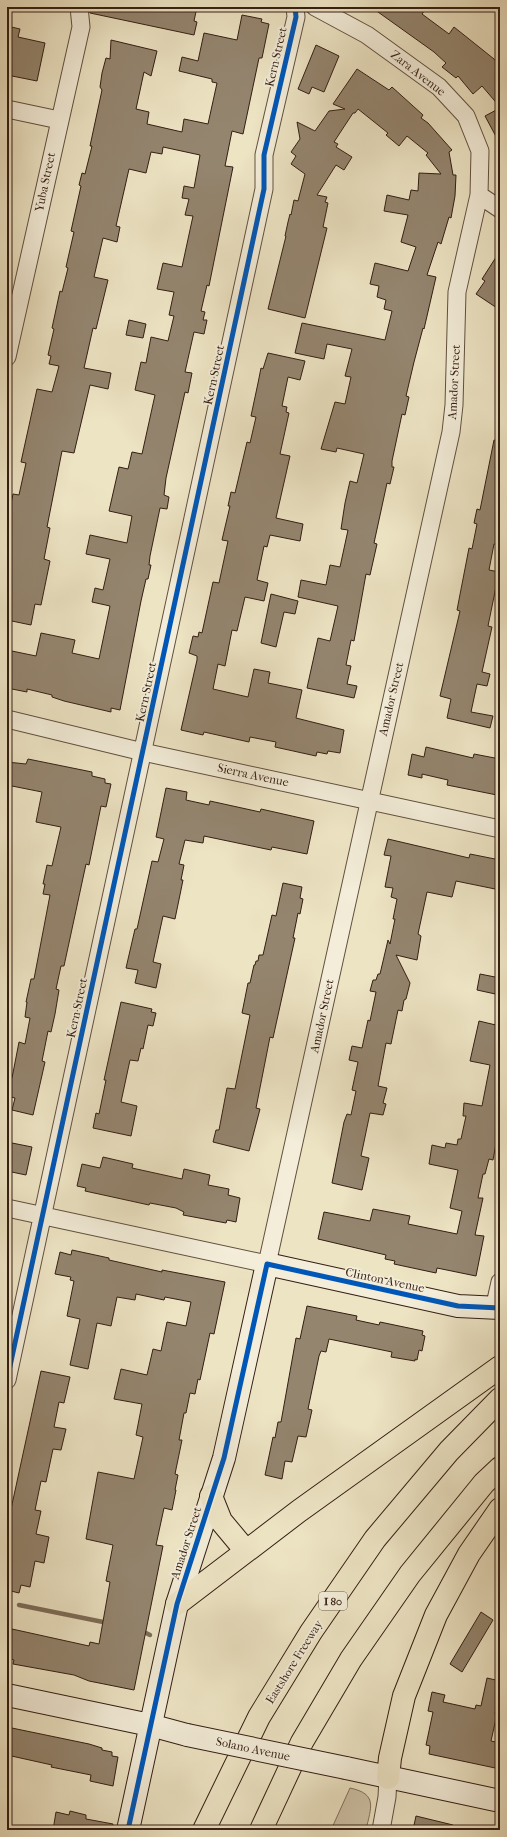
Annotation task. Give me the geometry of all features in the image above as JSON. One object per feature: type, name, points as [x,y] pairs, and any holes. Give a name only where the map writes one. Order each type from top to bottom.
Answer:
[{"type":"highway","points":[[177,1604],[246,1551],[500,1368]]},
{"type":"highway","name":"Eastshore Freeway","points":[[204,1830],[259,1717],[311,1632],[371,1545],[449,1451],[500,1399]]},
{"type":"highway","points":[[261,1830],[302,1742],[351,1659],[410,1574],[484,1484],[500,1468]]},
{"type":"highway","points":[[211,1496],[221,1521],[246,1551]]},
{"type":"highway","points":[[388,1778],[390,1758],[404,1696],[436,1615],[469,1554],[500,1509]]},
{"type":"street","name":"Yuba Street","points":[[7,357],[81,27],[80,7]]},
{"type":"street","name":"Kern Street","points":[[7,1380],[264,189],[264,155],[296,17],[295,7]]},
{"type":"street","name":"Zara Avenue","points":[[315,7],[367,35],[439,87],[466,116],[480,151],[479,195]]},
{"type":"street","points":[[7,109],[59,120]]},
{"type":"street","points":[[479,195],[500,209]]},
{"type":"street","name":"Amador Street","points":[[128,1830],[177,1604],[224,1458],[451,432],[454,405],[457,292],[479,195]]},
{"type":"street","name":"Sierra Avenue","points":[[7,719],[143,752],[500,829]]},
{"type":"street","name":"Clinton Avenue","points":[[7,1208],[458,1306],[497,1309]]},
{"type":"street","points":[[497,1309],[500,1282]]},
{"type":"street","name":"Solano Avenue","points":[[7,1695],[187,1735],[500,1801]]},
{"type":"street","points":[[381,1830],[387,1797],[388,1778]]},
{"type":"shaded area","points":[[350,1788],[365,1794],[369,1798],[371,1808],[366,1830],[331,1830]]},
{"type":"building","points":[[89,7],[197,7],[194,21],[197,22],[194,35],[90,13]]},
{"type":"building","points":[[371,7],[427,7],[422,14],[449,34],[454,27],[494,59],[500,66],[500,107],[482,86],[473,94],[458,76],[456,78],[442,67],[446,63],[434,52]]},
{"type":"building","points":[[242,15],[262,19],[261,22],[269,24],[262,58],[259,58],[243,134],[232,131],[225,166],[233,167],[209,286],[207,285],[201,311],[205,312],[203,320],[207,320],[204,334],[194,332],[185,372],[192,373],[188,393],[185,392],[166,478],[164,495],[169,497],[167,509],[160,508],[150,556],[149,565],[151,565],[141,601],[120,710],[111,708],[111,712],[64,701],[52,697],[52,695],[27,689],[27,692],[7,688],[7,650],[36,656],[41,633],[75,640],[72,653],[99,659],[110,606],[92,602],[95,588],[103,590],[110,559],[86,554],[90,535],[127,543],[132,516],[109,511],[119,467],[128,469],[132,452],[142,454],[155,395],[135,390],[141,362],[146,363],[151,337],[168,341],[174,316],[169,315],[174,292],[157,289],[163,263],[182,267],[193,216],[185,215],[189,199],[182,198],[184,186],[194,188],[200,155],[163,147],[162,154],[151,152],[146,173],[129,169],[116,226],[120,227],[117,242],[103,238],[94,277],[108,280],[96,329],[93,328],[84,368],[111,373],[108,389],[90,385],[74,453],[62,451],[47,527],[50,528],[44,559],[50,561],[41,605],[35,604],[31,625],[7,620],[7,523],[13,494],[19,495],[26,463],[21,462],[37,389],[52,392],[59,366],[49,364],[51,356],[48,355],[54,329],[52,328],[60,291],[62,292],[68,268],[66,267],[74,232],[71,231],[81,186],[79,185],[82,173],[85,174],[92,146],[90,146],[102,90],[100,87],[102,73],[106,58],[110,59],[111,40],[157,51],[151,76],[144,72],[136,109],[149,112],[147,124],[182,132],[184,119],[208,124],[217,83],[212,82],[212,79],[179,71],[182,57],[198,61],[204,33],[237,40]]},
{"type":"building","points":[[7,26],[20,29],[18,37],[45,43],[37,81],[7,75]]},
{"type":"building","points":[[316,45],[339,56],[324,92],[312,87],[309,94],[298,89]]},
{"type":"building","points":[[357,69],[389,90],[392,87],[423,115],[421,118],[428,123],[452,150],[449,152],[453,175],[456,175],[455,196],[451,218],[449,217],[441,244],[438,242],[427,275],[436,277],[406,396],[409,397],[405,415],[402,414],[392,461],[392,467],[394,467],[390,484],[387,483],[374,543],[377,544],[370,575],[366,574],[354,641],[351,640],[346,665],[351,666],[347,684],[357,686],[354,698],[307,688],[318,638],[330,641],[338,606],[298,597],[301,580],[326,585],[330,565],[340,567],[348,530],[341,529],[345,503],[350,481],[357,483],[364,454],[337,448],[336,452],[321,449],[335,402],[345,404],[351,377],[345,376],[352,349],[327,344],[324,359],[295,353],[302,323],[385,340],[392,311],[384,309],[386,300],[377,297],[379,286],[370,284],[375,263],[408,271],[416,247],[401,242],[408,215],[384,211],[387,195],[409,200],[411,190],[418,191],[419,173],[441,174],[426,155],[428,153],[407,136],[399,146],[386,135],[388,133],[358,109],[355,113],[353,113],[334,142],[338,144],[336,147],[352,157],[344,170],[336,165],[317,195],[327,197],[325,202],[328,203],[323,227],[327,228],[305,318],[268,309],[290,214],[291,215],[294,200],[298,201],[305,174],[291,164],[296,156],[291,152],[300,139],[297,122],[315,131],[329,111],[345,109],[333,104]]},
{"type":"building","points":[[500,108],[500,144],[485,116]]},
{"type":"building","points":[[500,251],[500,310],[476,294],[485,281],[482,279]]},
{"type":"building","points":[[129,320],[146,324],[143,338],[126,335]]},
{"type":"building","points":[[268,353],[305,361],[300,380],[288,377],[282,406],[287,407],[286,412],[289,413],[280,454],[290,456],[276,518],[303,524],[300,541],[270,535],[267,547],[264,546],[257,580],[268,583],[264,601],[245,597],[237,631],[232,630],[225,666],[218,664],[213,689],[248,697],[254,669],[270,672],[268,683],[302,690],[296,718],[344,730],[340,753],[328,751],[327,754],[317,752],[316,756],[275,747],[276,742],[250,737],[249,742],[204,732],[203,735],[181,730],[197,660],[197,656],[189,653],[193,636],[198,637],[199,632],[202,633],[213,582],[219,583],[228,541],[222,540],[230,506],[228,506],[231,492],[235,493],[247,442],[250,443],[256,417],[251,416],[261,368],[263,369]]},
{"type":"building","points":[[494,440],[500,441],[500,545],[494,544],[489,570],[499,572],[488,626],[492,627],[482,672],[490,674],[487,686],[477,684],[471,712],[493,716],[490,728],[447,718],[451,699],[440,696],[460,611],[457,610],[469,548],[472,549],[477,524],[474,523],[477,509],[480,510]]},
{"type":"building","points":[[271,594],[298,601],[295,614],[284,612],[276,647],[261,643]]},
{"type":"building","points":[[426,747],[473,758],[474,754],[500,759],[500,790],[498,789],[497,795],[447,785],[448,780],[422,774],[422,778],[408,775],[412,754],[424,757]]},
{"type":"building","points":[[28,759],[92,772],[92,776],[105,779],[105,783],[111,784],[106,807],[101,806],[89,865],[86,864],[64,966],[61,966],[56,989],[59,990],[55,1014],[51,1032],[48,1031],[42,1061],[45,1062],[33,1115],[12,1110],[15,1098],[7,1096],[7,1088],[9,1078],[12,1078],[19,1042],[25,1044],[30,1018],[25,1017],[26,1002],[31,979],[34,979],[50,895],[43,894],[45,884],[43,884],[47,865],[52,866],[61,827],[36,822],[42,792],[7,785],[7,762],[26,764]]},
{"type":"building","points":[[166,788],[187,792],[186,800],[209,805],[210,801],[260,812],[261,809],[314,821],[307,854],[272,847],[271,850],[204,836],[203,843],[185,840],[179,864],[184,865],[181,880],[183,880],[175,919],[163,916],[153,962],[161,964],[156,988],[135,983],[138,970],[126,968],[135,929],[137,929],[152,861],[158,862],[164,839],[156,837]]},
{"type":"building","points":[[388,839],[469,858],[470,854],[500,860],[500,890],[456,881],[452,897],[427,892],[418,934],[421,936],[417,960],[396,955],[410,983],[402,1011],[398,1010],[391,1044],[386,1043],[378,1086],[387,1088],[383,1103],[386,1104],[383,1115],[370,1113],[361,1156],[369,1158],[362,1190],[332,1183],[344,1122],[347,1114],[351,1115],[356,1091],[352,1090],[358,1062],[349,1060],[352,1046],[362,1048],[368,1020],[370,1021],[376,992],[370,991],[373,980],[376,980],[378,974],[380,974],[388,940],[390,944],[395,919],[393,919],[397,899],[391,897],[393,888],[385,887],[391,856],[384,855]]},
{"type":"building","points":[[283,883],[302,887],[300,898],[303,899],[300,914],[298,913],[293,938],[295,938],[273,1038],[270,1037],[256,1108],[260,1109],[249,1151],[213,1142],[216,1130],[219,1130],[227,1088],[235,1089],[250,1015],[242,1013],[248,983],[250,983],[254,965],[256,961],[258,961],[259,955],[263,955],[272,915],[276,916]]},
{"type":"building","points":[[480,974],[500,978],[500,995],[477,990]]},
{"type":"building","points":[[121,1002],[152,1009],[151,1012],[156,1013],[153,1026],[148,1025],[143,1049],[141,1048],[138,1061],[130,1060],[121,1102],[137,1106],[131,1136],[93,1128],[96,1113],[99,1114],[106,1080],[104,1080]]},
{"type":"building","points":[[479,1021],[500,1026],[500,1122],[493,1160],[489,1159],[485,1174],[483,1174],[478,1198],[483,1198],[475,1235],[484,1236],[476,1276],[437,1268],[436,1273],[394,1264],[395,1261],[385,1259],[386,1255],[318,1239],[324,1212],[370,1221],[373,1209],[410,1216],[408,1224],[457,1234],[462,1211],[450,1208],[458,1170],[429,1164],[432,1145],[445,1148],[446,1143],[457,1145],[458,1139],[461,1139],[466,1116],[463,1116],[464,1103],[482,1106],[490,1065],[470,1061]]},
{"type":"building","points":[[7,1142],[32,1147],[26,1175],[7,1171]]},
{"type":"building","points":[[103,1157],[133,1164],[132,1168],[182,1179],[184,1169],[210,1175],[208,1185],[229,1189],[228,1195],[240,1198],[236,1222],[227,1220],[226,1223],[183,1215],[184,1212],[176,1208],[150,1203],[149,1205],[85,1191],[86,1188],[77,1186],[82,1164],[100,1168]]},
{"type":"building","points":[[72,1250],[162,1272],[162,1270],[225,1282],[214,1334],[210,1333],[200,1380],[198,1379],[195,1394],[190,1393],[186,1413],[184,1413],[179,1440],[182,1440],[175,1474],[178,1475],[176,1490],[172,1510],[164,1508],[156,1545],[163,1546],[134,1690],[89,1681],[74,1675],[13,1664],[14,1660],[7,1658],[12,1629],[89,1646],[90,1642],[99,1644],[110,1582],[106,1581],[113,1545],[86,1539],[98,1472],[134,1479],[143,1437],[136,1435],[142,1404],[114,1399],[121,1369],[147,1375],[153,1349],[161,1351],[167,1322],[186,1326],[191,1302],[165,1297],[164,1300],[136,1294],[135,1300],[117,1297],[111,1326],[97,1323],[88,1369],[70,1365],[80,1319],[67,1316],[74,1281],[70,1280],[71,1277],[55,1274],[60,1252],[71,1255]]},
{"type":"building","points":[[307,1306],[357,1316],[356,1320],[379,1325],[380,1322],[423,1331],[422,1335],[425,1336],[422,1351],[419,1350],[417,1360],[415,1359],[415,1361],[391,1357],[392,1352],[329,1339],[326,1352],[321,1351],[319,1356],[308,1409],[312,1410],[306,1437],[298,1436],[292,1462],[285,1461],[282,1479],[265,1475],[273,1437],[275,1438],[278,1422],[281,1422],[296,1338],[300,1339]]},
{"type":"building","points":[[41,1371],[70,1377],[64,1403],[59,1402],[54,1427],[66,1429],[61,1450],[53,1449],[46,1482],[41,1481],[35,1510],[41,1511],[36,1534],[49,1537],[44,1563],[35,1561],[30,1587],[21,1585],[19,1593],[7,1590],[7,1541],[11,1523],[8,1523]]},
{"type":"building","points":[[481,1612],[493,1620],[462,1672],[450,1664]]},
{"type":"building","points":[[487,1678],[500,1681],[500,1691],[495,1714],[497,1714],[491,1741],[500,1743],[500,1769],[429,1754],[430,1746],[426,1745],[433,1712],[428,1711],[432,1692],[445,1695],[443,1702],[475,1709],[476,1705],[481,1706]]},
{"type":"building","points":[[7,1727],[89,1744],[102,1748],[102,1750],[112,1752],[112,1756],[118,1757],[113,1786],[90,1781],[91,1775],[51,1767],[52,1765],[7,1755]]},
{"type":"building","points":[[70,1811],[86,1815],[86,1819],[113,1824],[112,1830],[53,1830],[56,1812],[69,1815]]},
{"type":"building","points":[[416,1816],[453,1825],[453,1830],[413,1830]]},
{"type":"waterway","points":[[19,1605],[108,1623]]},
{"type":"waterway","points":[[140,1630],[150,1635]]},
{"type":"cycle path","points":[[7,1380],[264,189],[264,155],[296,17],[295,7]]},
{"type":"cycle path","points":[[128,1830],[177,1604],[224,1458],[267,1264],[458,1306],[500,1308]]}]
